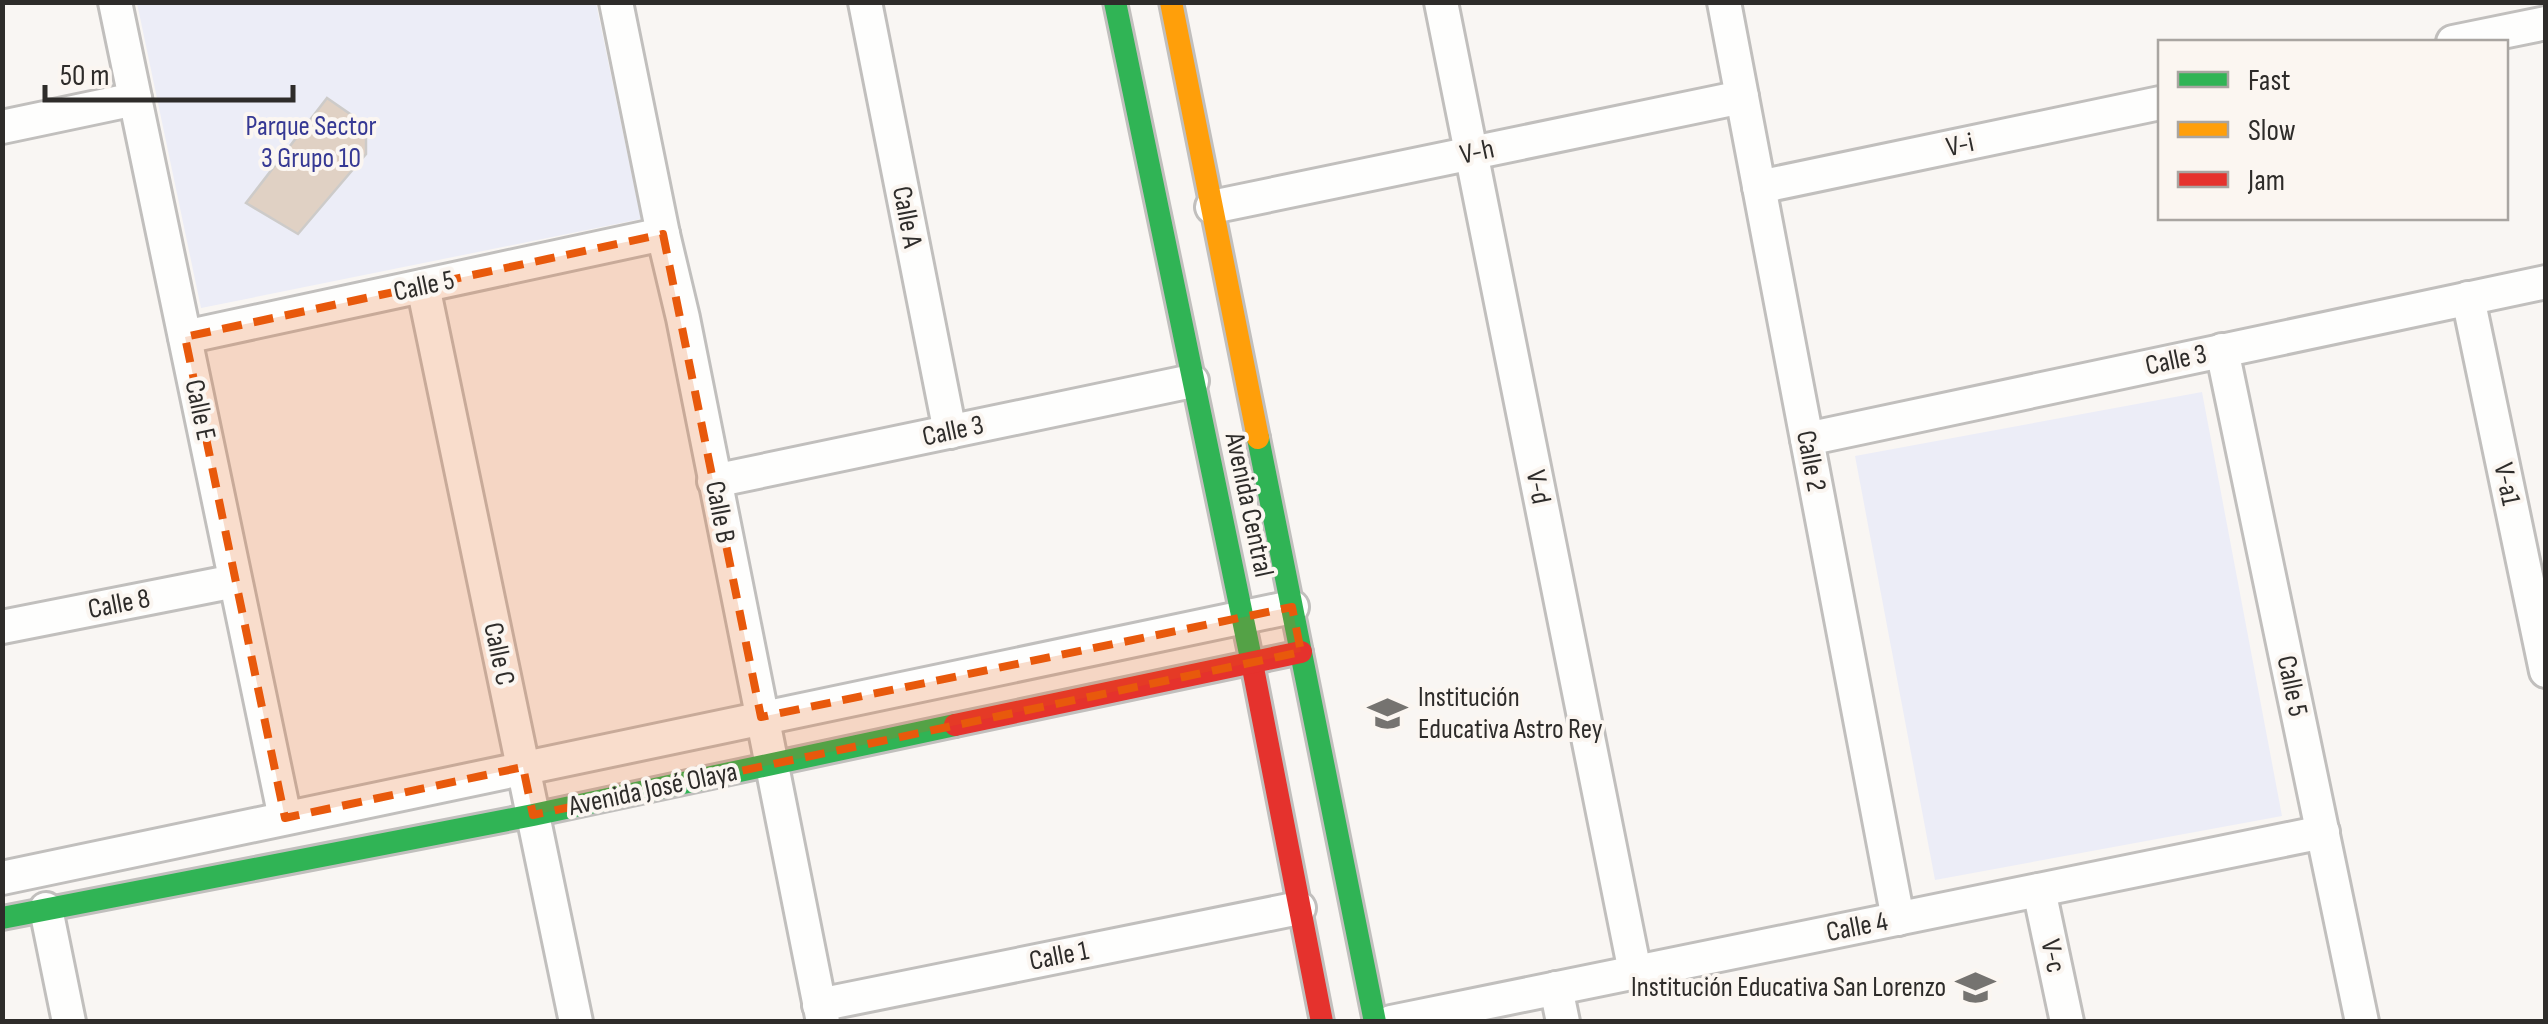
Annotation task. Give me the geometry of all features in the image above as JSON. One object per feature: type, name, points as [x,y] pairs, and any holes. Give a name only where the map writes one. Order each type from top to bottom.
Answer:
[{"type":"street","name":"Calle E","points":[[115,2],[284,818]]},
{"type":"street","name":"Calle B","points":[[616,2],[684,318],[821,1013]]},
{"type":"street","name":"Calle A","points":[[864,2],[950,432]]},
{"type":"street","name":"Avenida Central","points":[[1114,2],[1252,660],[1322,1022]]},
{"type":"street","name":"Avenida Central","points":[[1172,2],[1375,1022]]},
{"type":"street","name":"V-d","points":[[1440,2],[1635,972]]},
{"type":"street","name":"Calle 2","points":[[1724,2],[1898,918]]},
{"type":"street","points":[[2463,40],[2546,23]]},
{"type":"street","name":"V-h","points":[[1212,207],[1742,97]]},
{"type":"street","points":[[2,127],[135,100]]},
{"type":"street","name":"V-i","points":[[1758,187],[2158,104]]},
{"type":"street","name":"Calle 5","points":[[184,338],[663,234]]},
{"type":"street","name":"Calle 3","points":[[1807,439],[2546,282]]},
{"type":"street","name":"Calle C","points":[[423,286],[576,1022]]},
{"type":"street","name":"V-a1","points":[[2468,298],[2546,671]]},
{"type":"street","name":"Calle 5","points":[[2222,350],[2362,1022]]},
{"type":"street","name":"Calle 3","points":[[714,481],[1192,381]]},
{"type":"street","name":"Calle 8","points":[[2,628],[236,581]]},
{"type":"street","name":"Avenida José Olaya","points":[[2,878],[1292,607]]},
{"type":"street","name":"Avenida José Olaya","points":[[2,918],[533,815],[1301,652]]},
{"type":"street","name":"Calle 4","points":[[1391,1022],[2322,832]]},
{"type":"street","name":"V-c","points":[[2039,890],[2067,1022]]},
{"type":"street","name":"Calle 1","points":[[821,1013],[1299,908]]},
{"type":"street","points":[[46,909],[69,1022]]},
{"type":"street","points":[[1556,988],[1563,1022]]},
{"type":"highlighted area","points":[[663,234],[761,717],[1292,607],[1301,652],[533,815],[523,767],[285,818],[185,337]]},
{"type":"green space","name":"Parque Sector 3 Grupo 10","points":[[137,3],[596,3],[641,219],[201,308]]},
{"type":"green space","points":[[2202,392],[2282,816],[1935,880],[1855,456]]},
{"type":"building","points":[[327,98],[366,125],[366,154],[298,234],[246,203]]},
{"type":"traffic: fast","points":[[1115,2],[1253,668]]},
{"type":"traffic: fast","points":[[1258,438],[1375,1022]]},
{"type":"traffic: fast","points":[[2,918],[533,815],[955,725]]},
{"type":"traffic: slow","points":[[1171,2],[1258,438]]},
{"type":"traffic: jam","points":[[955,725],[1301,652]]},
{"type":"traffic: jam","points":[[1253,668],[1322,1022]]},
{"type":"place","name":"Institución Educativa Astro Rey","points":[[1388,713]]},
{"type":"place","name":"Institución Educativa San Lorenzo","points":[[1976,987]]}]
